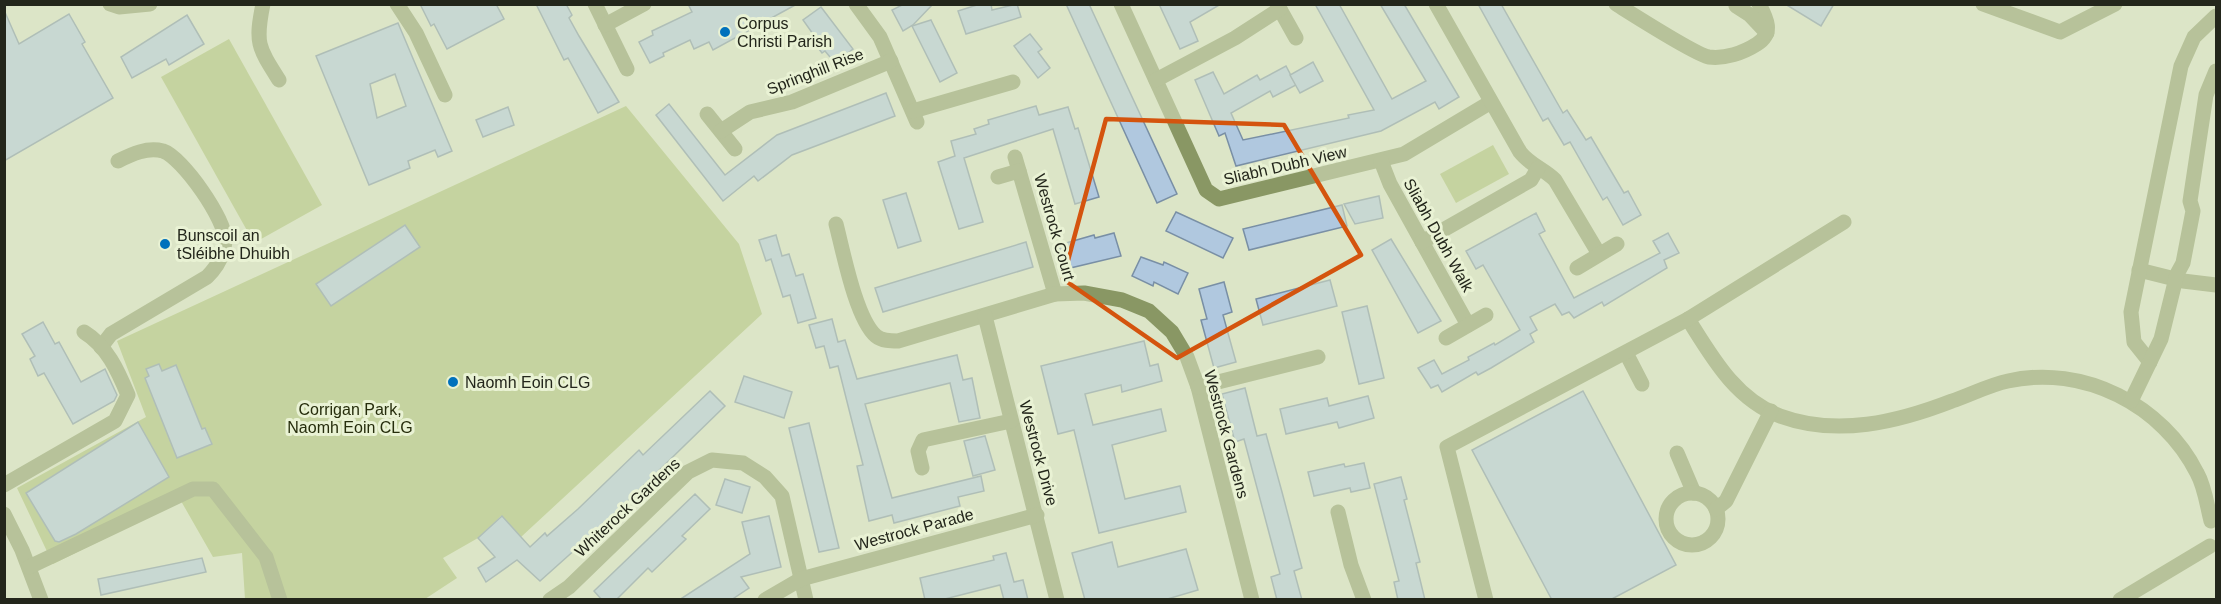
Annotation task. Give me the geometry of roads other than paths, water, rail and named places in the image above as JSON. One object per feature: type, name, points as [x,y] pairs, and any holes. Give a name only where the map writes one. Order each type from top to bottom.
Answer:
[{"type":"street","points":[[110,4],[119,8],[150,4]]},
{"type":"street","points":[[263,4],[257,35],[262,54],[279,80]]},
{"type":"street","points":[[397,4],[416,33],[445,95]]},
{"type":"street","points":[[595,4],[627,69]]},
{"type":"street","points":[[605,25],[644,4]]},
{"type":"street","name":"Sliabh Dubh View","points":[[1121,4],[1206,190],[1219,199],[1404,154],[1491,102]]},
{"type":"street","points":[[1436,4],[1513,140],[1527,161],[1555,180],[1599,254]]},
{"type":"street","points":[[1616,4],[1707,57],[1733,56],[1758,44],[1767,33],[1769,23],[1759,4]]},
{"type":"street","points":[[1983,4],[2060,32],[2115,4]]},
{"type":"street","points":[[858,5],[880,37],[915,117],[1013,82]]},
{"type":"street","points":[[1736,6],[1750,15],[1767,33]]},
{"type":"street","points":[[1156,80],[1235,38],[1278,7],[1296,38]]},
{"type":"street","points":[[2150,362],[2134,342],[2130,325],[2139,270],[2181,66],[2194,37],[2217,16]]},
{"type":"street","name":"Springhill Rise","points":[[721,131],[750,112],[792,102],[891,61]]},
{"type":"street","points":[[2131,401],[2161,339],[2176,277],[2183,263],[2193,211],[2190,201],[2206,95],[2217,72]]},
{"type":"street","points":[[707,114],[735,149]]},
{"type":"street","points":[[101,346],[111,334],[207,277],[218,266],[226,238],[215,211],[186,169],[165,152],[138,152],[118,161]]},
{"type":"street","name":"Sliabh Dubh Walk","points":[[1381,161],[1390,184],[1468,326]]},
{"type":"street","name":"Westrock Court","points":[[998,177],[1017,164],[1055,294]]},
{"type":"street","points":[[1422,242],[1531,180],[1538,168]]},
{"type":"street","points":[[1486,600],[1447,447],[1688,319],[1844,222]]},
{"type":"street","name":"Westrock Gardens","points":[[836,224],[863,320],[877,337],[886,340],[898,341],[1055,294],[1084,293],[1122,300],[1149,311],[1172,332],[1187,357],[1198,387],[1252,600]]},
{"type":"street","points":[[1576,268],[1617,244]]},
{"type":"street","points":[[2139,270],[2217,285]]},
{"type":"street","points":[[1446,338],[1486,315]]},
{"type":"street","name":"Westrock Drive","points":[[985,316],[1057,600]]},
{"type":"street","points":[[1688,319],[1723,373],[1748,398],[1771,411],[1814,424],[1841,427],[1886,422],[1930,410],[2008,381],[2051,376],[2088,383],[2131,401],[2156,419],[2181,446],[2199,475],[2214,517],[2208,534],[2213,550],[2120,600]]},
{"type":"street","points":[[4,485],[115,420],[123,409],[128,395],[121,377],[101,346],[84,332]]},
{"type":"street","points":[[1626,353],[1642,384]]},
{"type":"street","points":[[1198,387],[1318,357]]},
{"type":"street","points":[[1716,508],[1726,501],[1771,411]]},
{"type":"street","points":[[922,468],[918,451],[923,440],[1011,421]]},
{"type":"street","points":[[1677,453],[1694,493]]},
{"type":"street","name":"Whiterock Gardens","points":[[550,600],[569,586],[688,472],[712,460],[743,464],[765,477],[782,496],[806,600]]},
{"type":"street","points":[[2199,475],[2217,490]]},
{"type":"street","points":[[28,567],[193,489],[213,489],[266,557],[280,600]]},
{"type":"street","points":[[1694,493],[1707,498],[1716,508],[1718,516],[1716,531],[1706,542],[1691,546],[1677,541],[1668,529],[1666,521],[1669,507],[1679,496],[1694,493]]},
{"type":"street","points":[[1338,512],[1351,565],[1364,600]]},
{"type":"street","points":[[4,514],[40,600]]},
{"type":"street","name":"Westrock Parade","points":[[765,600],[801,579],[1037,515]]},
{"type":"place","name":"Corpus Christi Parish","points":[[725,32]]},
{"type":"place","name":"Bunscoil an tSléibhe Dhuibh","points":[[165,244]]},
{"type":"place","name":"Naomh Eoin CLG","points":[[453,382]]},
{"type":"park label","name":"Corrigan Park, Naomh Eoin CLG","points":[[350,418]]}]
